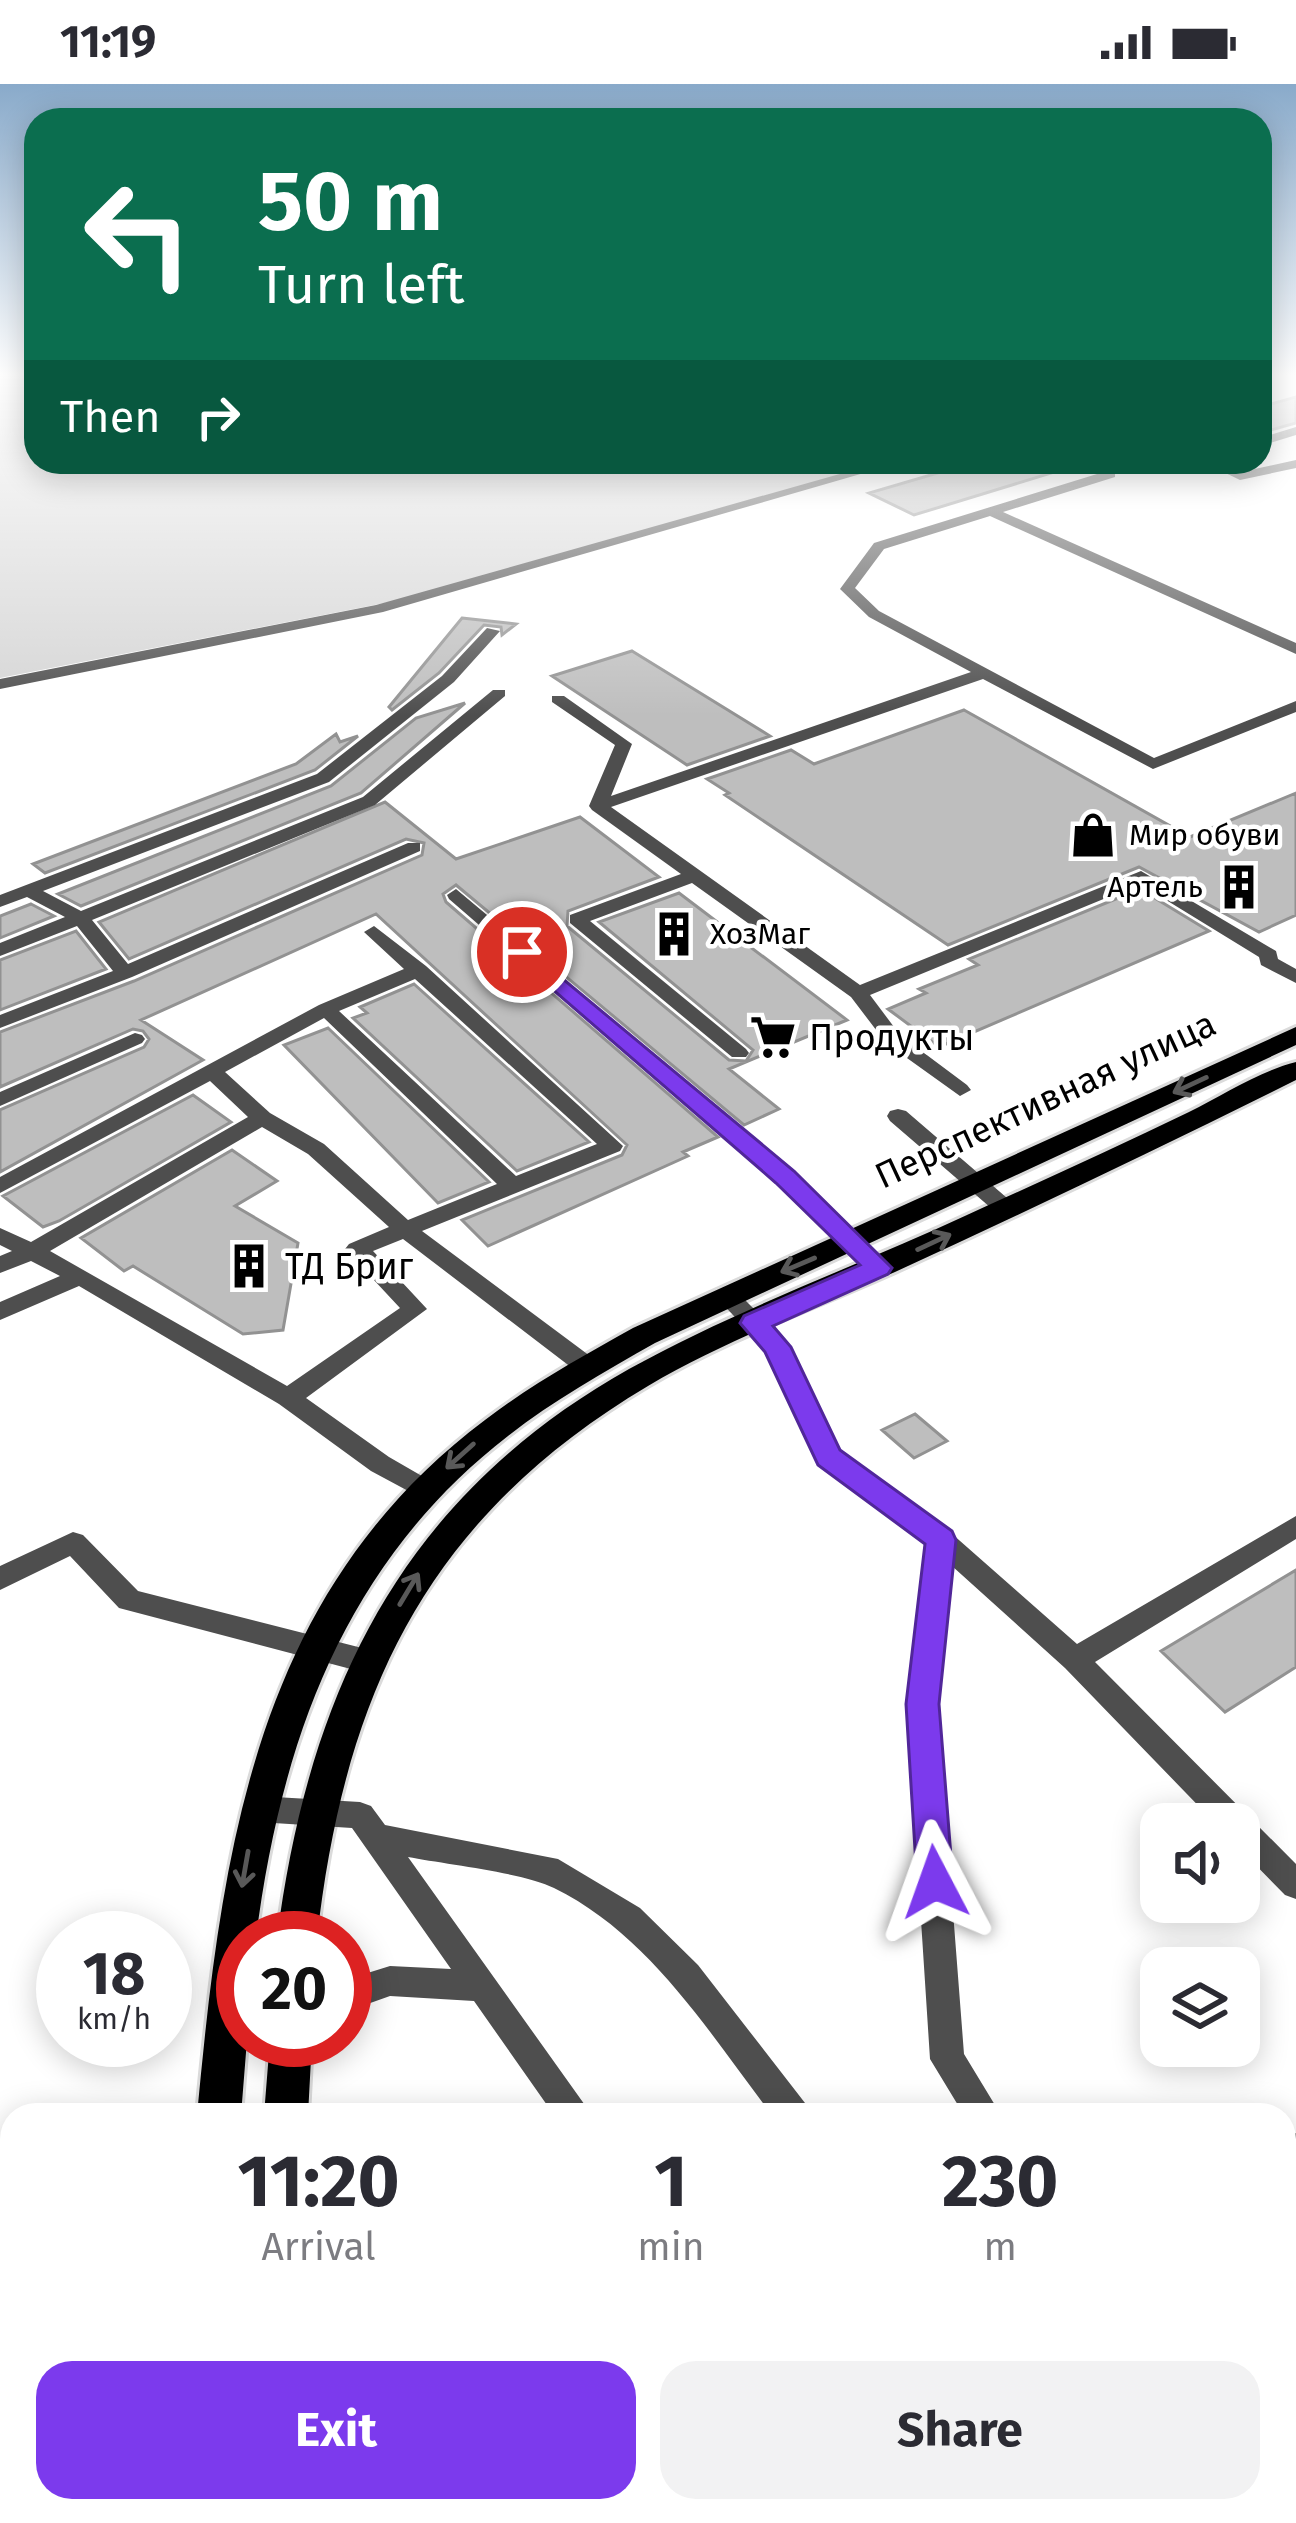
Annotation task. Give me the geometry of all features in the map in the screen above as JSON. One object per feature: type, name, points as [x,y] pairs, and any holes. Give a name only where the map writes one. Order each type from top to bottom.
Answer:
[{"type":"main road","name":"Перспективная улица","points":[[220,2103],[236,1920],[258,1809],[278,1741],[316,1648],[384,1538],[466,1449],[585,1365],[1296,1035]]},
{"type":"main road","points":[[302,1911],[317,1813],[366,1661],[430,1555],[505,1472],[635,1379],[1296,1070]]},
{"type":"main road","points":[[287,2103],[289,2067]]},
{"type":"lane","points":[[0,684],[377,609],[805,488]]},
{"type":"lane","points":[[1066,488],[879,546],[847,589],[874,614],[1153,764],[1296,706]]},
{"type":"lane","points":[[991,511],[1296,649]]},
{"type":"lane","points":[[0,902],[322,778],[448,679],[492,631]]},
{"type":"lane","points":[[598,806],[984,673]]},
{"type":"lane","points":[[0,950],[369,801],[499,693]]},
{"type":"lane","points":[[558,699],[624,744],[598,806]]},
{"type":"lane","points":[[598,806],[857,993],[893,1039],[960,1090]]},
{"type":"lane","points":[[0,1022],[125,974],[414,847]]},
{"type":"lane","points":[[693,876],[578,919],[740,1052]]},
{"type":"lane","points":[[857,993],[1141,878],[1269,955],[1268,961],[1296,977]]},
{"type":"lane","points":[[29,892],[81,918],[125,974]]},
{"type":"lane","points":[[456,895],[785,1177],[878,1268]]},
{"type":"lane","points":[[288,1398],[415,1309],[357,1250],[612,1146],[374,932]]},
{"type":"lane","points":[[0,1186],[326,1009],[419,970]]},
{"type":"lane","points":[[326,1009],[515,1188]]},
{"type":"lane","points":[[0,1100],[135,1039]]},
{"type":"lane","points":[[213,1072],[262,1118],[316,1149],[407,1231],[585,1365]]},
{"type":"lane","points":[[898,1116],[1006,1209]]},
{"type":"lane","points":[[0,1265],[30,1253],[262,1118]]},
{"type":"lane","points":[[0,1235],[80,1276],[288,1398],[425,1490]]},
{"type":"lane","points":[[0,1312],[80,1276]]},
{"type":"lane","points":[[727,1296],[777,1347],[828,1457],[941,1540],[1075,1660],[1216,1803]]},
{"type":"lane","points":[[1075,1660],[1296,1526]]},
{"type":"lane","points":[[941,1540],[922,1704],[947,2059],[976,2103]]},
{"type":"lane","points":[[0,1580],[73,1542],[129,1600],[366,1661]]},
{"type":"lane","points":[[258,1809],[359,1815],[566,2103]]},
{"type":"lane","points":[[378,1837],[558,1873],[628,1918],[686,1976],[784,2103]]},
{"type":"lane","points":[[1260,1848],[1296,1885]]},
{"type":"lane","points":[[372,1988],[390,1982],[481,1987]]},
{"type":"shaded area","points":[[0,488],[793,488],[395,601],[0,678]]},
{"type":"building","points":[[887,488],[1003,488],[914,515],[869,493]]},
{"type":"building","points":[[462,618],[516,624],[502,635],[501,627],[484,625],[439,673],[392,710],[389,707]]},
{"type":"building","points":[[632,651],[770,736],[687,765],[552,676]]},
{"type":"building","points":[[465,703],[361,793],[81,906],[58,894],[331,786],[416,718]]},
{"type":"building","points":[[964,710],[1190,837],[1296,793],[1296,915],[1259,932],[1139,867],[948,945],[707,779],[791,750],[814,764]]},
{"type":"building","points":[[336,734],[340,742],[358,736],[315,770],[45,873],[33,864],[296,764]]},
{"type":"building","points":[[385,802],[456,859],[580,817],[659,877],[568,911],[567,926],[729,1060],[746,1061],[753,1050],[599,922],[679,893],[847,1020],[729,1069],[779,1109],[744,1125],[456,885],[443,894],[446,902],[718,1137],[683,1152],[688,1156],[488,1246],[462,1220],[622,1155],[627,1145],[376,914],[141,1020],[203,1060],[0,1172],[0,1110],[144,1047],[149,1039],[143,1031],[133,1029],[0,1087],[0,1032],[134,981],[422,855],[424,843],[406,839],[129,959],[99,922]]},
{"type":"building","points":[[1140,889],[1209,931],[939,1047],[888,1009],[926,993],[919,989],[978,965],[969,959]]},
{"type":"building","points":[[31,904],[54,916],[0,938],[0,916]]},
{"type":"building","points":[[76,931],[106,969],[0,1010],[0,960]]},
{"type":"building","points":[[414,984],[589,1142],[517,1171],[353,1018],[367,1013],[360,1007]]},
{"type":"building","points":[[328,1028],[489,1182],[438,1203],[284,1045]]},
{"type":"building","points":[[193,1095],[231,1122],[59,1221],[43,1227],[3,1196]]},
{"type":"building","points":[[232,1150],[277,1181],[235,1206],[298,1243],[283,1330],[243,1334],[133,1266],[124,1271],[81,1238]]},
{"type":"building","points":[[915,1414],[947,1441],[914,1458],[882,1430]]},
{"type":"building","points":[[1296,1570],[1296,1667],[1225,1712],[1161,1651]]},
{"type":"place","name":"Мир обуви","points":[[1093,835]]},
{"type":"place","name":"Артель","points":[[1239,887]]},
{"type":"place","name":"ХозМаг","points":[[674,934]]},
{"type":"place","name":"Продукты","points":[[773,1037]]},
{"type":"place","name":"ТД Бриг","points":[[249,1266]]},
{"type":"route","points":[[522,952],[785,1177],[878,1268],[754,1323],[777,1347],[828,1457],[941,1540],[922,1704],[935,1882]]}]
